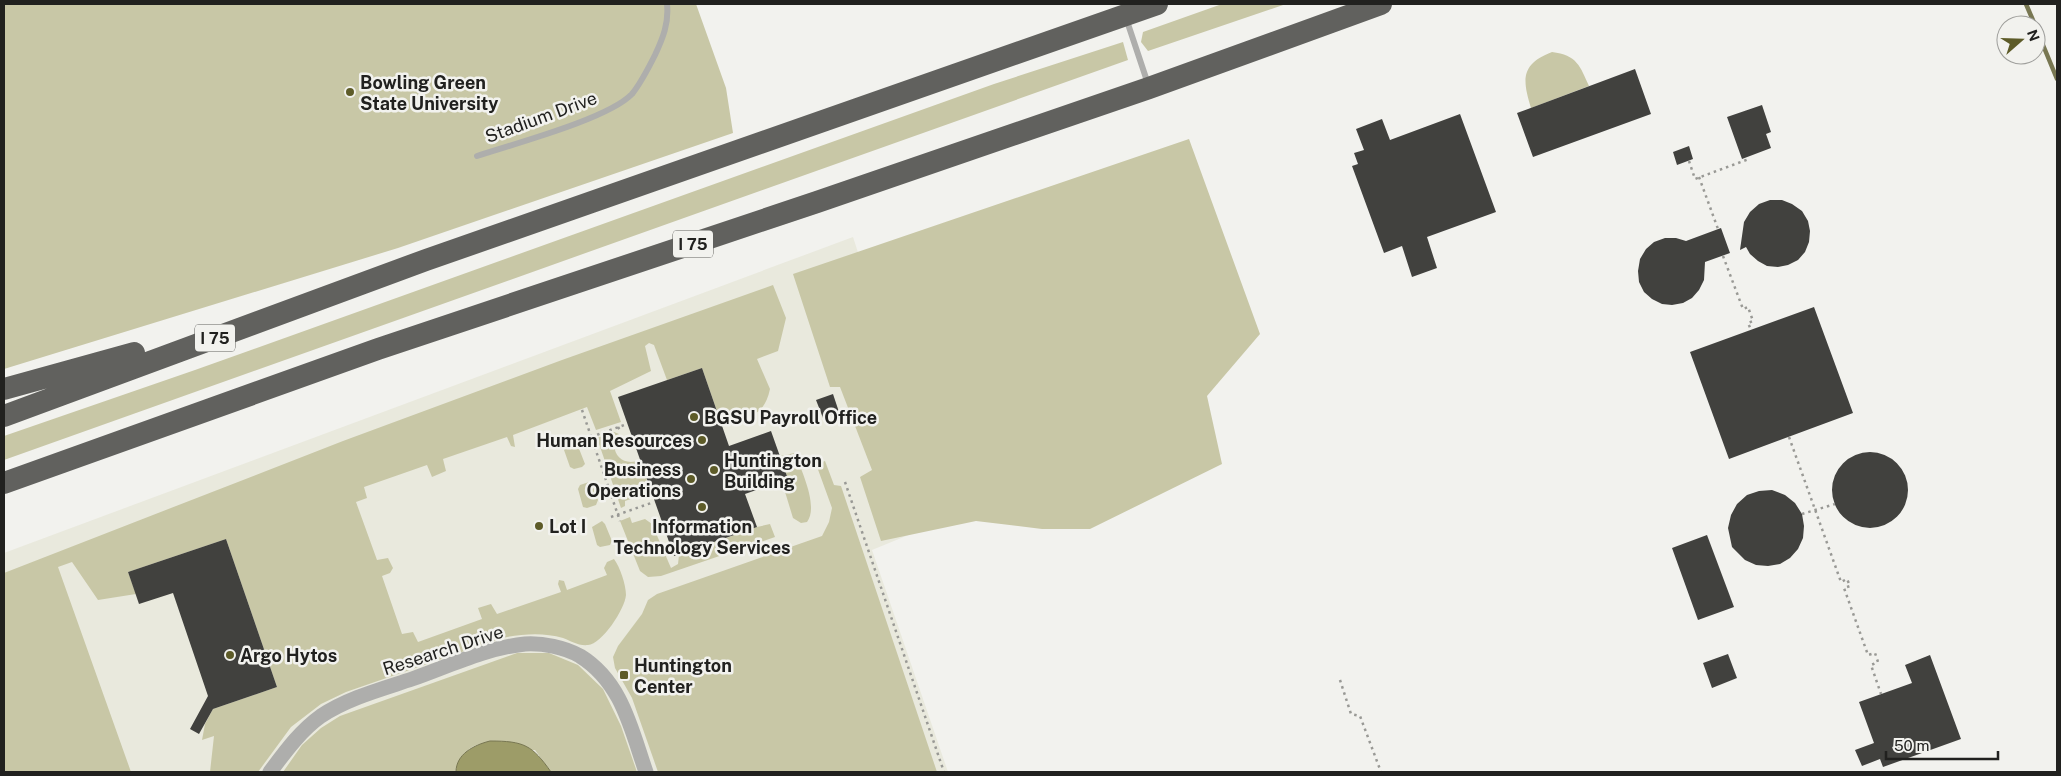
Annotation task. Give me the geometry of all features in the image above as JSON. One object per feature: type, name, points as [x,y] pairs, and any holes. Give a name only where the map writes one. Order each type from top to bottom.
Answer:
[{"type":"highway","name":"I 75","points":[[4,416],[426,260],[1158,4]]},
{"type":"highway","name":"I 75","points":[[4,483],[378,349],[817,202],[1149,88],[1381,4]]},
{"type":"highway","points":[[4,390],[136,352],[426,260]]},
{"type":"street","name":"Research Drive","points":[[270,772],[302,732],[328,712],[354,700],[505,647],[538,644],[559,648],[580,656],[605,677],[623,704],[646,772]]},
{"type":"lane","name":"Stadium Drive","points":[[477,156],[607,110],[631,94],[650,66],[664,37],[668,16],[667,4]]},
{"type":"lane","points":[[1125,15],[1149,88]]},
{"type":"path","points":[[1689,161],[1696,179],[1749,159]]},
{"type":"path","points":[[1699,177],[1718,229]]},
{"type":"path","points":[[1723,256],[1743,309],[1748,307],[1753,321],[1748,323],[1751,330]]},
{"type":"path","points":[[582,410],[620,521]]},
{"type":"path","points":[[591,437],[628,424]]},
{"type":"path","points":[[618,428],[622,432]]},
{"type":"path","points":[[1789,437],[1841,582],[1847,579],[1850,586],[1844,588],[1868,655],[1875,653],[1878,662],[1871,665],[1881,694]]},
{"type":"path","points":[[845,482],[944,772]]},
{"type":"path","points":[[611,517],[654,502]]},
{"type":"path","points":[[1802,514],[1835,504]]},
{"type":"path","points":[[1340,680],[1351,714],[1360,716],[1381,772]]},
{"type":"shaded area","points":[[853,237],[945,520],[872,550],[948,772],[4,772],[4,553]]},
{"type":"shaded area","points":[[490,741],[511,742],[526,746],[538,756],[551,772],[456,772],[459,760],[467,751]]},
{"type":"green space","name":"Bowling Green State University","points":[[4,4],[696,4],[726,88],[733,133],[398,248],[4,369]]},
{"type":"green space","points":[[1222,4],[1286,4],[1148,51],[1141,42],[1143,32]]},
{"type":"green space","points":[[1123,42],[1128,60],[4,460],[4,436],[195,370],[994,84]]},
{"type":"green space","points":[[1552,52],[1572,59],[1580,67],[1589,86],[1531,108],[1526,89],[1526,74],[1534,62]]},
{"type":"green space","points":[[1189,139],[1260,334],[1207,396],[1222,464],[1090,529],[1042,529],[976,521],[881,541],[860,477],[872,470],[840,387],[830,387],[793,274]]},
{"type":"green space","points":[[773,285],[786,318],[778,351],[757,359],[770,389],[763,406],[752,415],[738,418],[719,417],[702,368],[667,380],[654,345],[649,343],[645,346],[651,371],[610,391],[621,422],[596,430],[587,407],[513,435],[515,447],[511,446],[507,437],[443,459],[446,471],[432,477],[427,465],[364,487],[367,498],[356,502],[377,560],[388,558],[393,568],[390,573],[382,576],[402,634],[413,632],[418,642],[482,619],[478,608],[491,604],[497,614],[561,592],[558,584],[559,580],[564,581],[567,590],[607,575],[604,568],[607,562],[614,559],[624,581],[625,601],[612,625],[594,643],[581,645],[563,638],[540,634],[502,638],[346,692],[321,704],[291,727],[258,772],[210,772],[214,736],[202,740],[205,724],[213,709],[277,687],[226,539],[128,572],[136,594],[98,600],[72,562],[58,567],[131,772],[4,772],[4,573],[343,441]]},
{"type":"green space","points":[[614,432],[619,434],[615,446],[618,456],[627,462],[640,460],[651,492],[625,501],[625,506],[621,508],[597,438]]},
{"type":"green space","points":[[575,444],[578,446],[585,464],[574,469],[570,467],[564,450],[566,447]]},
{"type":"green space","points":[[795,453],[808,488],[811,507],[807,522],[801,523],[793,518],[782,482],[788,479],[780,456]]},
{"type":"green space","points":[[825,461],[834,485],[841,486],[937,772],[658,772],[632,698],[615,668],[613,657],[618,646],[642,614],[648,600],[657,594],[822,536],[829,522],[832,508],[816,464]]},
{"type":"green space","points":[[589,482],[592,484],[598,500],[596,505],[587,508],[583,507],[578,489],[580,485]]},
{"type":"green space","points":[[630,517],[632,523],[645,519],[652,524],[671,568],[678,564],[679,555],[757,527],[770,524],[775,537],[661,576],[648,577],[640,571],[620,521]]},
{"type":"green space","points":[[602,521],[612,541],[610,545],[600,547],[597,545],[592,527]]},
{"type":"green space","points":[[517,653],[549,653],[578,665],[603,689],[621,726],[637,772],[551,772],[535,750],[480,744],[467,751],[458,763],[456,772],[283,772],[302,745],[321,728],[340,716]]},
{"type":"building","points":[[1635,69],[1651,114],[1533,157],[1517,113]]},
{"type":"building","points":[[1762,105],[1771,132],[1766,134],[1771,148],[1742,159],[1727,117]]},
{"type":"building","points":[[1460,114],[1496,212],[1427,237],[1437,268],[1412,277],[1402,246],[1384,253],[1352,166],[1358,164],[1354,153],[1364,150],[1356,129],[1382,119],[1390,140]]},
{"type":"building","points":[[1689,146],[1693,159],[1677,165],[1673,152]]},
{"type":"building","points":[[1770,200],[1782,200],[1802,211],[1808,221],[1810,231],[1809,242],[1805,252],[1798,260],[1778,267],[1767,266],[1758,261],[1750,254],[1746,247],[1740,250],[1744,222],[1750,212],[1759,204]]},
{"type":"building","points":[[1721,228],[1730,253],[1705,262],[1704,280],[1692,298],[1683,303],[1662,304],[1644,292],[1639,282],[1640,259],[1646,249],[1654,242],[1665,238],[1676,238],[1686,241]]},
{"type":"building","points":[[1814,307],[1853,413],[1729,459],[1690,352]]},
{"type":"building","name":"Huntington Building","points":[[702,368],[729,446],[771,431],[788,479],[745,494],[757,527],[674,556],[618,397]]},
{"type":"building","points":[[833,394],[839,412],[823,418],[816,400]]},
{"type":"building","points":[[1870,452],[1884,455],[1897,463],[1905,476],[1908,490],[1905,504],[1897,517],[1884,525],[1870,528],[1856,525],[1843,517],[1835,504],[1832,490],[1835,476],[1843,463],[1856,455]]},
{"type":"building","points":[[1772,490],[1785,495],[1795,503],[1802,514],[1803,538],[1798,549],[1790,558],[1780,564],[1756,565],[1745,560],[1732,547],[1728,528],[1731,515],[1737,504],[1747,495],[1759,491]]},
{"type":"building","points":[[1707,535],[1734,607],[1698,620],[1672,548]]},
{"type":"building","name":"Argo Hytos","points":[[226,539],[277,687],[213,709],[199,734],[190,729],[208,696],[173,593],[139,604],[128,572]]},
{"type":"building","points":[[1728,654],[1737,678],[1712,688],[1703,663]]},
{"type":"building","points":[[1930,655],[1961,739],[1883,767],[1880,759],[1862,766],[1855,750],[1874,743],[1859,702],[1912,683],[1905,665]]},
{"type":"waterway","points":[[2026,4],[2031,15]]},
{"type":"waterway","points":[[2046,52],[2057,79]]},
{"type":"place","name":"Bowling Green State University","points":[[350,92]]},
{"type":"place","name":"BGSU Payroll Office","points":[[694,417]]},
{"type":"place","name":"Human Resources","points":[[702,440]]},
{"type":"place","name":"Huntington Building","points":[[714,470]]},
{"type":"place","name":"Business Operations","points":[[691,479]]},
{"type":"place","name":"Information Technology Services","points":[[702,507]]},
{"type":"place","name":"Lot I","points":[[539,526]]},
{"type":"place","name":"Argo Hytos","points":[[230,655]]},
{"type":"place","name":"Huntington Center","points":[[624,675]]}]
